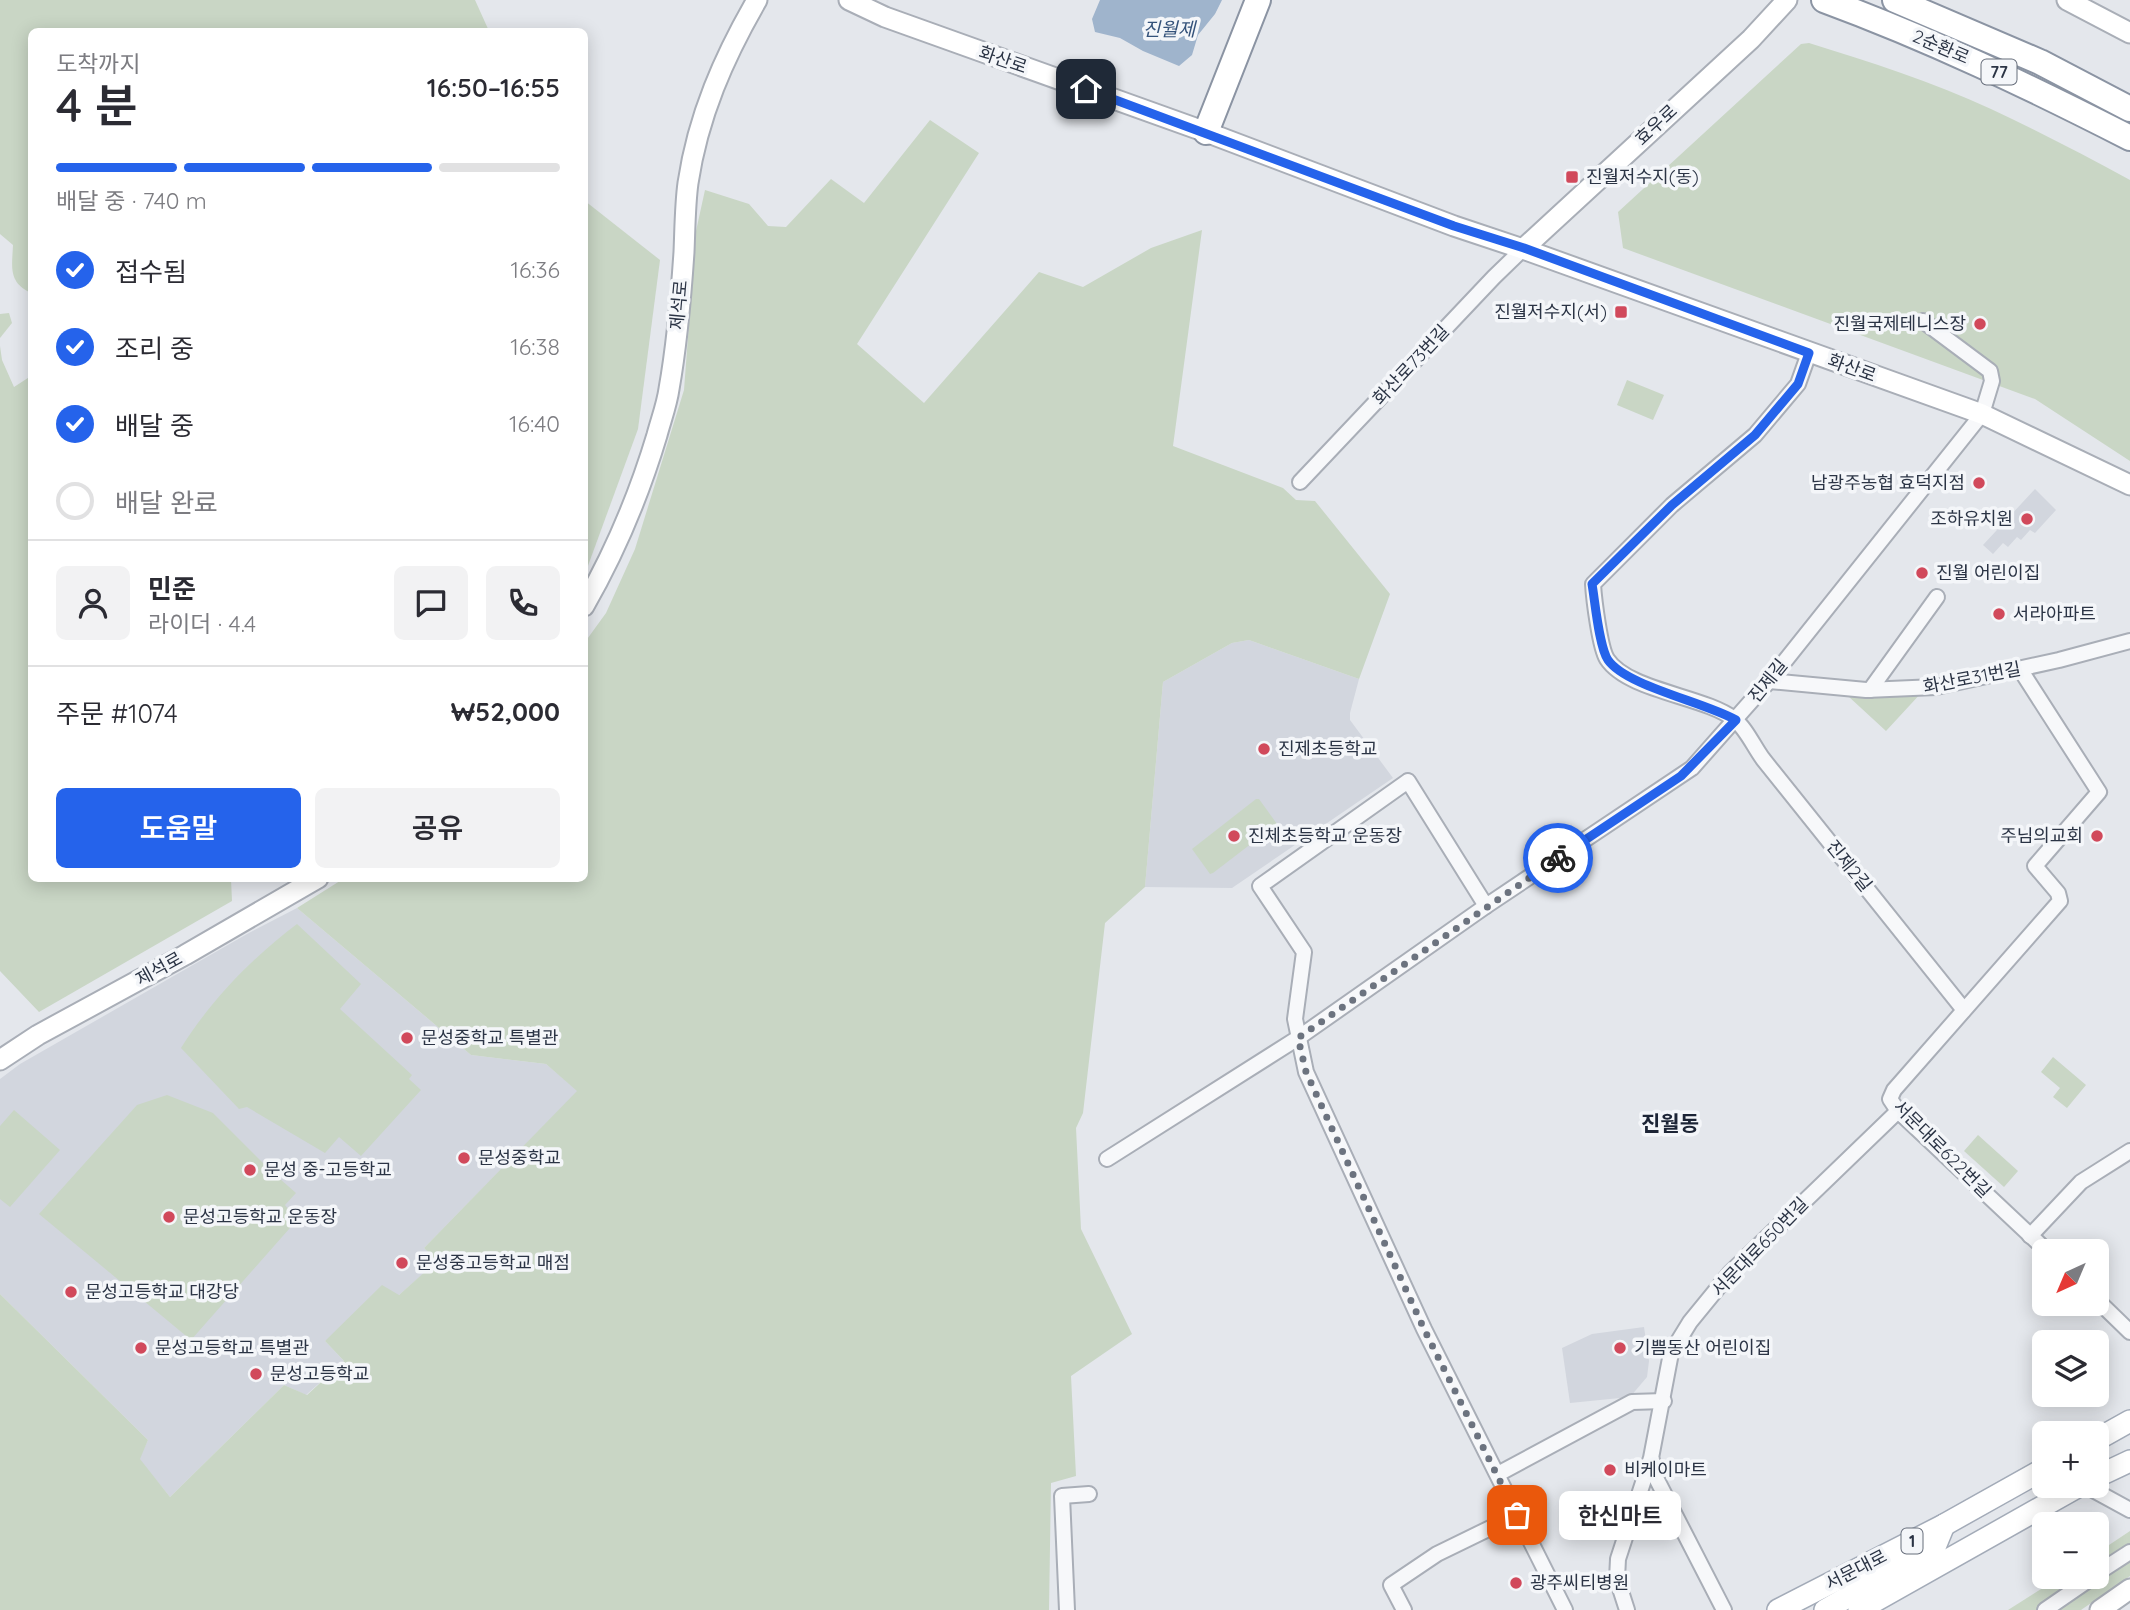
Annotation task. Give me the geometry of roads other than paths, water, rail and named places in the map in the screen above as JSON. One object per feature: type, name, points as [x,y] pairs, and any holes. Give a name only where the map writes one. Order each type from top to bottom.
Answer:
[{"type":"highway","points":[[1206,132],[1258,0]]},
{"type":"highway","name":"2순환로","points":[[1824,0],[2017,80],[2130,138]]},
{"type":"highway","name":"2순환로","points":[[1895,0],[2040,62],[2130,109]]},
{"type":"main road","name":"제석로","points":[[588,598],[621,534],[638,492],[669,393],[678,321],[688,184],[695,147],[719,71],[757,0]]},
{"type":"main road","name":"효우로","points":[[1524,248],[1751,38],[1787,0]]},
{"type":"main road","points":[[2067,0],[2130,33]]},
{"type":"main road","name":"화산로","points":[[854,1],[885,17],[1206,132],[1417,213],[1524,248],[1982,414],[2130,485]]},
{"type":"main road","name":"제석로","points":[[0,1060],[38,1035],[311,882]]},
{"type":"main road","points":[[2109,1433],[2130,1421]]},
{"type":"main road","points":[[2109,1471],[2130,1461]]},
{"type":"main road","name":"서문대로","points":[[1778,1610],[1944,1525],[2032,1476]]},
{"type":"main road","name":"서문대로","points":[[1859,1610],[2058,1498]]},
{"type":"main road","points":[[1825,1610],[1935,1547],[1944,1525]]},
{"type":"main road","points":[[2101,1610],[2130,1589]]},
{"type":"street","name":"화산로73번길","points":[[1300,482],[1524,248]]},
{"type":"street","points":[[1923,321],[1990,371],[1992,381],[1982,414]]},
{"type":"street","points":[[1736,720],[1719,711],[1659,690],[1616,668],[1606,658],[1592,584],[1672,505],[1755,435],[1798,384],[1809,353]]},
{"type":"street","name":"진제길","points":[[1107,1159],[1298,1038],[1486,906],[1681,776],[1736,720],[1769,681],[1982,414]]},
{"type":"street","points":[[1870,690],[1937,597]]},
{"type":"street","name":"화산로31번길","points":[[1769,681],[1870,690],[1936,687],[2130,641]]},
{"type":"street","points":[[1964,1010],[2060,901],[2058,893],[2035,866],[2099,792],[2020,669]]},
{"type":"street","name":"진제2길","points":[[1736,720],[1763,759],[1964,1010]]},
{"type":"street","points":[[1486,906],[1408,780],[1260,886],[1304,952],[1295,1019],[1306,1072],[1424,1329],[1565,1610]]},
{"type":"street","name":"서문대로622번길","points":[[1964,1010],[1894,1090],[1890,1099],[1898,1111],[2033,1239]]},
{"type":"street","name":"서문대로650번길","points":[[1627,1610],[1617,1579],[1618,1559],[1651,1458],[1664,1401],[1671,1353],[1690,1322],[1730,1273],[1898,1111]]},
{"type":"street","points":[[2030,1236],[2081,1182],[2130,1152]]},
{"type":"street","points":[[2109,1312],[2130,1332]]},
{"type":"street","points":[[1497,1474],[1632,1402],[1664,1401]]},
{"type":"street","points":[[1651,1458],[1654,1475],[1724,1610]]},
{"type":"street","points":[[1067,1610],[1062,1496],[1089,1494]]},
{"type":"street","points":[[2108,1498],[2130,1510]]},
{"type":"street","points":[[1404,1610],[1391,1585],[1437,1554],[1517,1515]]},
{"type":"street","points":[[2109,1566],[2130,1552]]},
{"type":"street","points":[[2045,1610],[2076,1589]]},
{"type":"water","name":"진월제","points":[[1100,0],[1222,0],[1215,14],[1198,35],[1192,55],[1179,66],[1120,38],[1095,32],[1092,19]]},
{"type":"place","name":"진월저수지(동)","points":[[1572,177]]},
{"type":"place","name":"진월저수지(서)","points":[[1621,312]]},
{"type":"place","name":"진월국제테니스장","points":[[1980,324]]},
{"type":"place","name":"남광주농협 효덕지점","points":[[1979,483]]},
{"type":"place","name":"조하유치원","points":[[2027,519]]},
{"type":"place","name":"진월 어린이집","points":[[1922,573]]},
{"type":"place","name":"서라아파트","points":[[1999,614]]},
{"type":"place","name":"진제초등학교","points":[[1264,749]]},
{"type":"place","name":"진체초등학교 운동장","points":[[1234,836]]},
{"type":"place","name":"주님의교회","points":[[2097,836]]},
{"type":"place","name":"문성중학교 특별관","points":[[407,1038]]},
{"type":"place","name":"문성중학교","points":[[464,1158]]},
{"type":"place","name":"문성 중-고등학교","points":[[250,1170]]},
{"type":"place","name":"문성고등학교 운동장","points":[[169,1217]]},
{"type":"place","name":"문성중고등학교 매점","points":[[402,1263]]},
{"type":"place","name":"문성고등학교 대강당","points":[[71,1292]]},
{"type":"place","name":"문성고등학교 특별관","points":[[141,1348]]},
{"type":"place","name":"기쁨동산 어린이집","points":[[1620,1348]]},
{"type":"place","name":"문성고등학교","points":[[256,1374]]},
{"type":"place","name":"비케이마트","points":[[1610,1470]]},
{"type":"place","name":"한신마트","points":[[1517,1515]]},
{"type":"place","name":"광주씨티병원","points":[[1516,1583]]},
{"type":"district","name":"진월동","points":[[1670,1124]]}]
